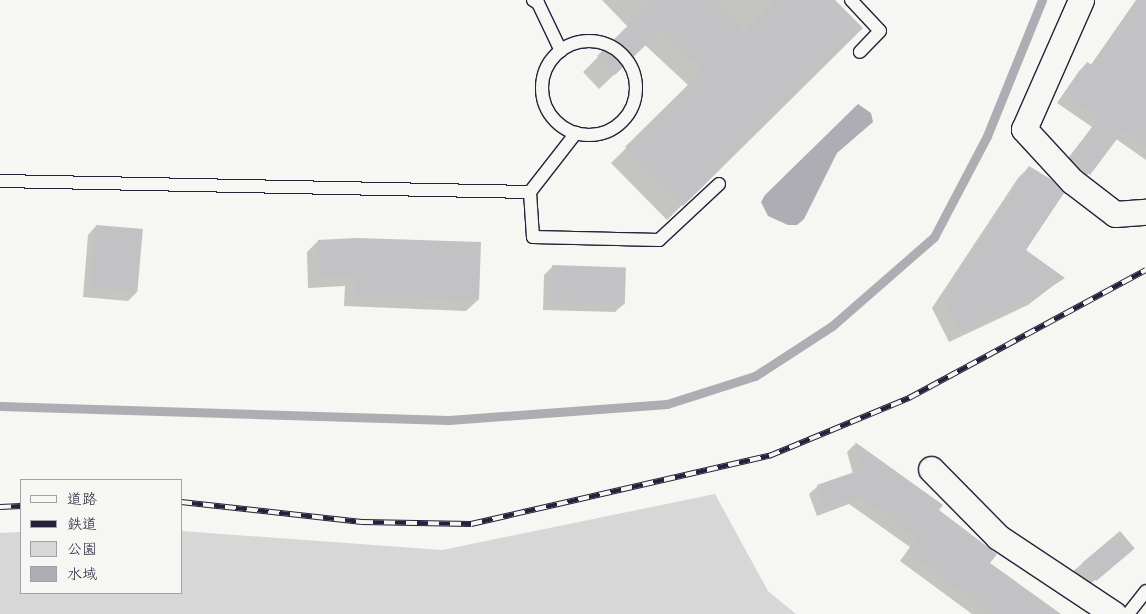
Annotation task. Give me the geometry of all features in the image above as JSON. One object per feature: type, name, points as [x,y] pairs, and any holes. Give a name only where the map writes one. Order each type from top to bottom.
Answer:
[{"type":"street","points":[[1081,0],[1024,129],[1072,181],[1115,214],[1146,212]]},
{"type":"street","points":[[931,469],[998,537],[1114,614]]},
{"type":"lane","points":[[533,0],[538,2],[561,51]]},
{"type":"lane","points":[[851,0],[880,31],[860,52]]},
{"type":"lane","points":[[579,42],[608,45],[625,60],[634,79],[631,108],[623,120],[598,134],[576,133],[557,123],[543,97],[546,68],[561,51],[579,42]]},
{"type":"lane","points":[[576,133],[530,192],[533,237],[659,240],[719,184]]},
{"type":"lane","points":[[0,181],[530,192]]},
{"type":"lane","points":[[1128,614],[1146,591]]},
{"type":"green space","points":[[715,494],[768,591],[796,614],[0,614],[0,533],[20,532],[20,594],[182,594],[182,531],[442,550]]},
{"type":"water","points":[[858,104],[871,113],[873,122],[837,153],[804,219],[797,225],[788,225],[768,216],[761,202],[765,195]]},
{"type":"building","points":[[654,0],[714,0],[744,31],[775,0],[835,0],[863,28],[683,206],[625,147],[703,70],[660,31],[615,75],[597,56]]},
{"type":"building","points":[[1137,0],[1146,0],[1146,147],[1123,131],[1090,175],[1070,157],[1099,118],[1064,94],[1087,62],[1092,65]]},
{"type":"building","points":[[1029,166],[1052,180],[1064,193],[1026,250],[1065,278],[1040,294],[960,332],[943,296]]},
{"type":"building","points":[[96,225],[143,229],[137,292],[91,288]]},
{"type":"building","points":[[357,238],[481,242],[479,300],[355,295],[356,275],[319,277],[318,240]]},
{"type":"building","points":[[552,265],[626,268],[625,305],[551,302]]},
{"type":"building","points":[[855,442],[943,505],[939,510],[997,554],[990,563],[1061,614],[992,614],[907,552],[918,539],[869,503],[858,497],[825,508],[817,485],[863,469]]},
{"type":"building","points":[[1120,531],[1135,549],[1096,581],[1082,563]]},
{"type":"waterway","points":[[0,406],[449,420],[667,404],[755,376],[832,326],[934,237],[987,136],[1042,0]]},
{"type":"railway","points":[[182,502],[362,522],[471,524],[769,456],[909,398],[1146,270]]},
{"type":"railway","points":[[0,507],[20,506]]}]
